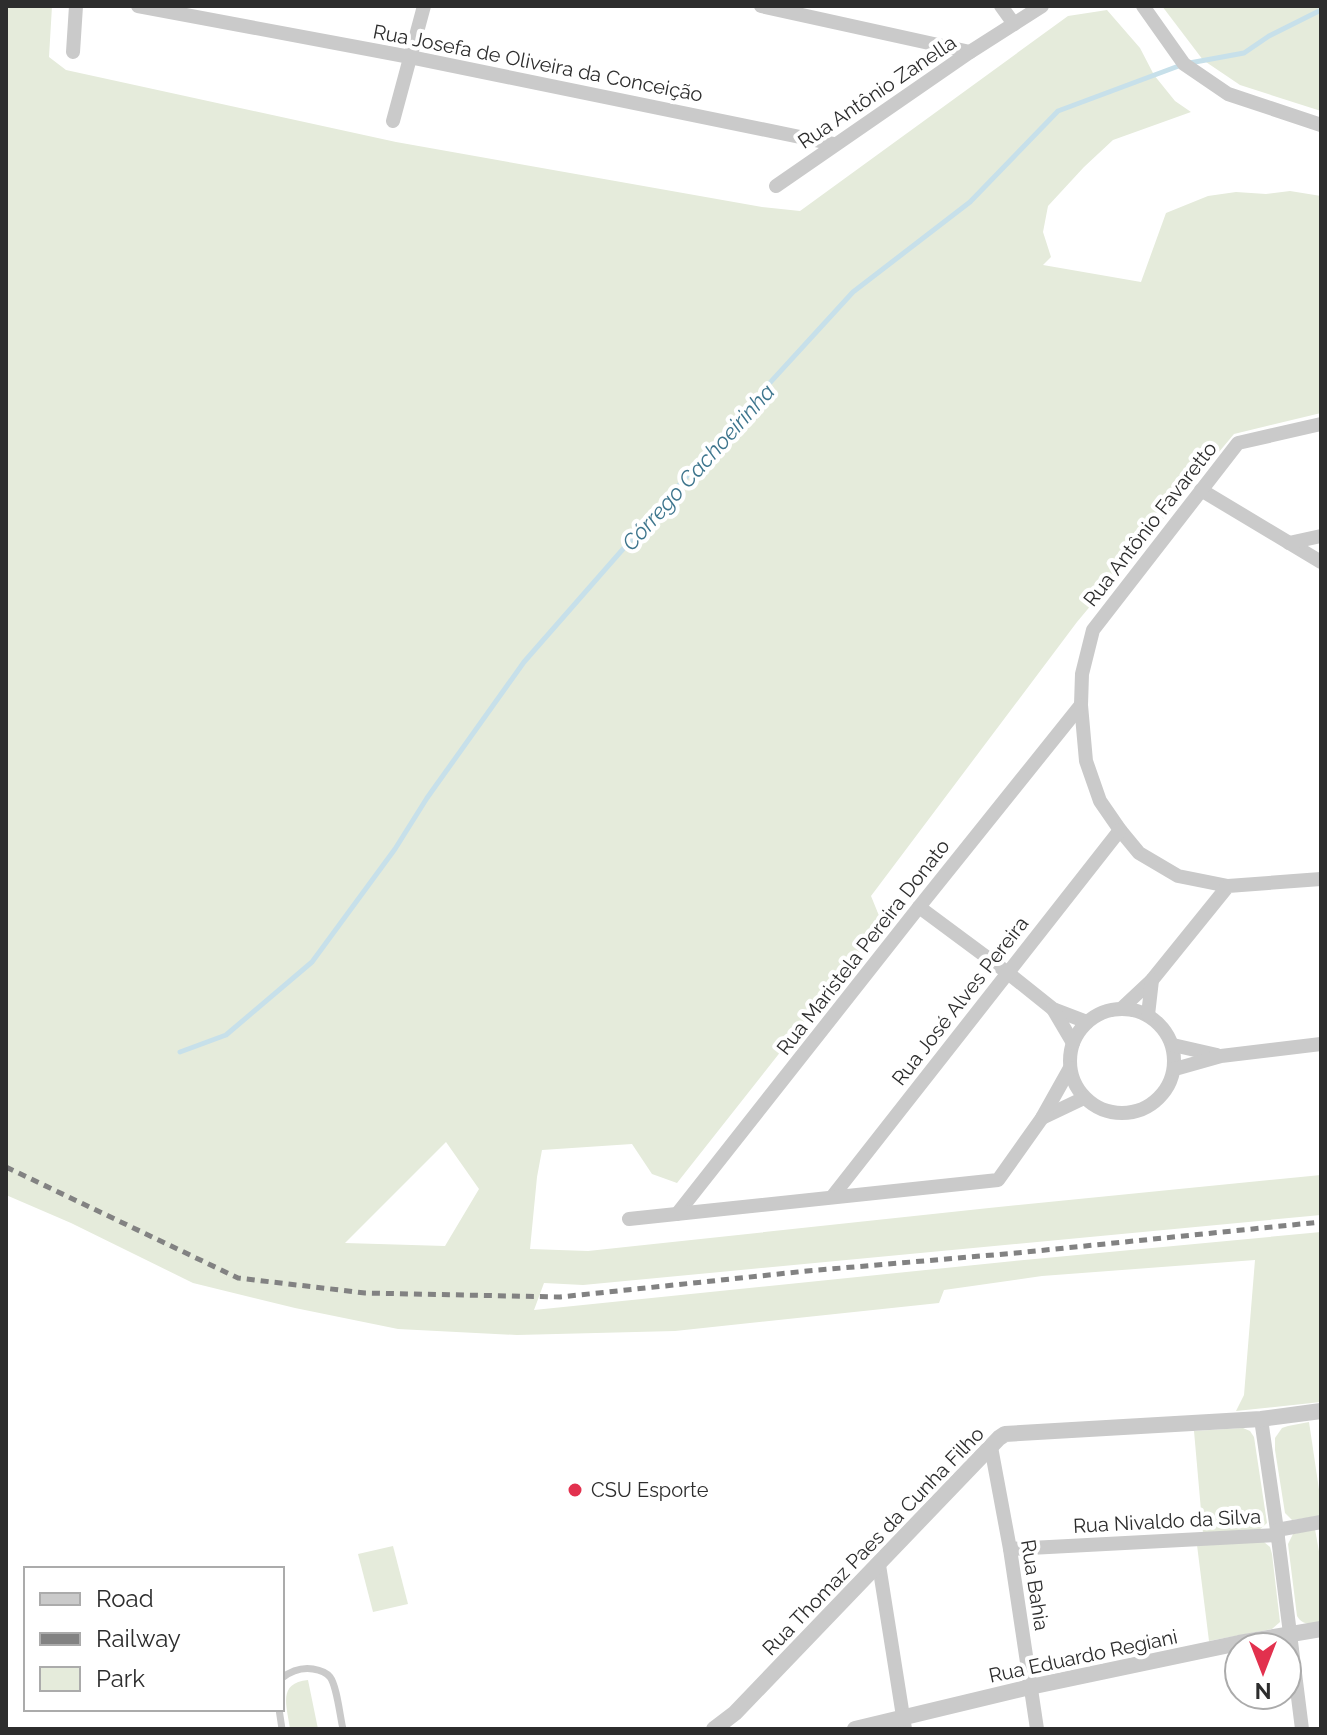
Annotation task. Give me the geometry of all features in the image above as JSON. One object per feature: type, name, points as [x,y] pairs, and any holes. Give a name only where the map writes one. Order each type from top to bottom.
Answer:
[{"type":"street","points":[[73,52],[76,6]]},
{"type":"street","name":"Rua Josefa de Oliveira da Conceição","points":[[138,6],[410,57],[834,144]]},
{"type":"street","points":[[393,121],[424,6]]},
{"type":"street","points":[[761,6],[970,52]]},
{"type":"street","points":[[1001,6],[1014,24]]},
{"type":"street","name":"Rua Antônio Zanella","points":[[776,186],[1042,6]]},
{"type":"street","points":[[1143,6],[1184,64],[1228,94],[1321,125]]},
{"type":"street","name":"Rua Antônio Favaretto","points":[[1081,705],[1082,674],[1093,630],[1238,443],[1321,424]]},
{"type":"street","points":[[1201,490],[1321,562]]},
{"type":"street","points":[[1289,543],[1321,536]]},
{"type":"street","points":[[1081,705],[1086,761],[1100,801],[1139,853],[1178,876],[1228,886],[1321,879]]},
{"type":"street","name":"Rua Maristela Pereira Donato","points":[[677,1214],[1081,705]]},
{"type":"street","name":"Rua José Alves Pereira","points":[[832,1197],[1120,830]]},
{"type":"street","points":[[1121,1009],[1152,980],[1228,886]]},
{"type":"street","points":[[919,907],[1053,1009],[1087,1022]]},
{"type":"street","points":[[1148,1015],[1152,980]]},
{"type":"street","points":[[1053,1009],[1073,1043]]},
{"type":"street","points":[[629,1219],[998,1180],[1042,1118],[1070,1068],[1073,1043],[1087,1022],[1103,1012],[1131,1009],[1148,1015],[1163,1028],[1173,1045],[1175,1069],[1172,1079],[1156,1102],[1138,1111],[1119,1114],[1100,1109],[1084,1098],[1075,1085],[1070,1068]]},
{"type":"street","points":[[1175,1069],[1221,1056],[1321,1044]]},
{"type":"street","points":[[1173,1045],[1221,1056]]},
{"type":"street","points":[[1042,1118],[1084,1098]]},
{"type":"street","name":"Rua Thomaz Paes da Cunha Filho","points":[[714,1729],[734,1721],[1002,1436],[1013,1432],[1261,1419],[1321,1411]]},
{"type":"street","points":[[1261,1419],[1290,1631]]},
{"type":"street","name":"Rua Bahia","points":[[991,1447],[1037,1729]]},
{"type":"street","name":"Rua Nivaldo da Silva","points":[[1010,1549],[1278,1532],[1321,1522]]},
{"type":"street","points":[[879,1565],[904,1724]]},
{"type":"street","name":"Rua Eduardo Regiani","points":[[855,1729],[904,1724],[1030,1687],[1223,1646]]},
{"type":"lane","points":[[284,1676],[300,1668],[326,1673],[332,1679],[343,1729]]},
{"type":"green space","points":[[6,6],[52,6],[49,57],[66,70],[396,142],[762,207],[800,211],[1068,16],[1107,10],[1140,48],[1154,75],[1175,101],[1191,112],[1113,140],[1084,167],[1048,206],[1043,232],[1051,257],[1043,265],[1141,282],[1166,213],[1208,196],[1236,192],[1266,194],[1290,191],[1321,196],[1321,413],[1234,434],[1077,622],[871,896],[882,923],[677,1183],[652,1174],[632,1144],[542,1150],[530,1249],[588,1251],[1321,1175],[1321,1215],[583,1285],[544,1283],[534,1310],[1321,1232],[1321,1402],[1236,1411],[1244,1395],[1255,1260],[1042,1276],[944,1290],[939,1303],[675,1331],[517,1335],[398,1329],[193,1283],[6,1195]],"holes":[[[446,1142],[479,1189],[445,1246],[345,1243]]]},
{"type":"green space","points":[[1162,6],[1321,6],[1321,111],[1240,85],[1203,60]]},
{"type":"green space","points":[[1309,1422],[1321,1516],[1292,1520],[1285,1513],[1275,1438],[1282,1428]]},
{"type":"green space","points":[[1243,1428],[1254,1437],[1267,1523],[1259,1530],[1203,1533],[1194,1431]]},
{"type":"green space","points":[[1315,1529],[1321,1563],[1321,1622],[1308,1624],[1297,1616],[1288,1544],[1293,1534]]},
{"type":"green space","points":[[1264,1542],[1270,1547],[1280,1622],[1272,1629],[1262,1631],[1223,1631],[1223,1638],[1209,1641],[1197,1545]]},
{"type":"green space","points":[[393,1546],[408,1604],[373,1612],[358,1554]]},
{"type":"green space","points":[[308,1680],[318,1729],[290,1729],[286,1704],[288,1691],[298,1682]]},
{"type":"waterway","name":"Córrego Cachoeirinha","points":[[180,1052],[226,1035],[312,962],[395,849],[427,798],[524,662],[853,292],[970,202],[1058,111],[1184,64],[1244,53],[1269,36],[1321,10]]},
{"type":"railway","points":[[6,1167],[238,1278],[365,1293],[560,1297],[1321,1222]]},
{"type":"place","name":"CSU Esporte","points":[[575,1490]]}]
